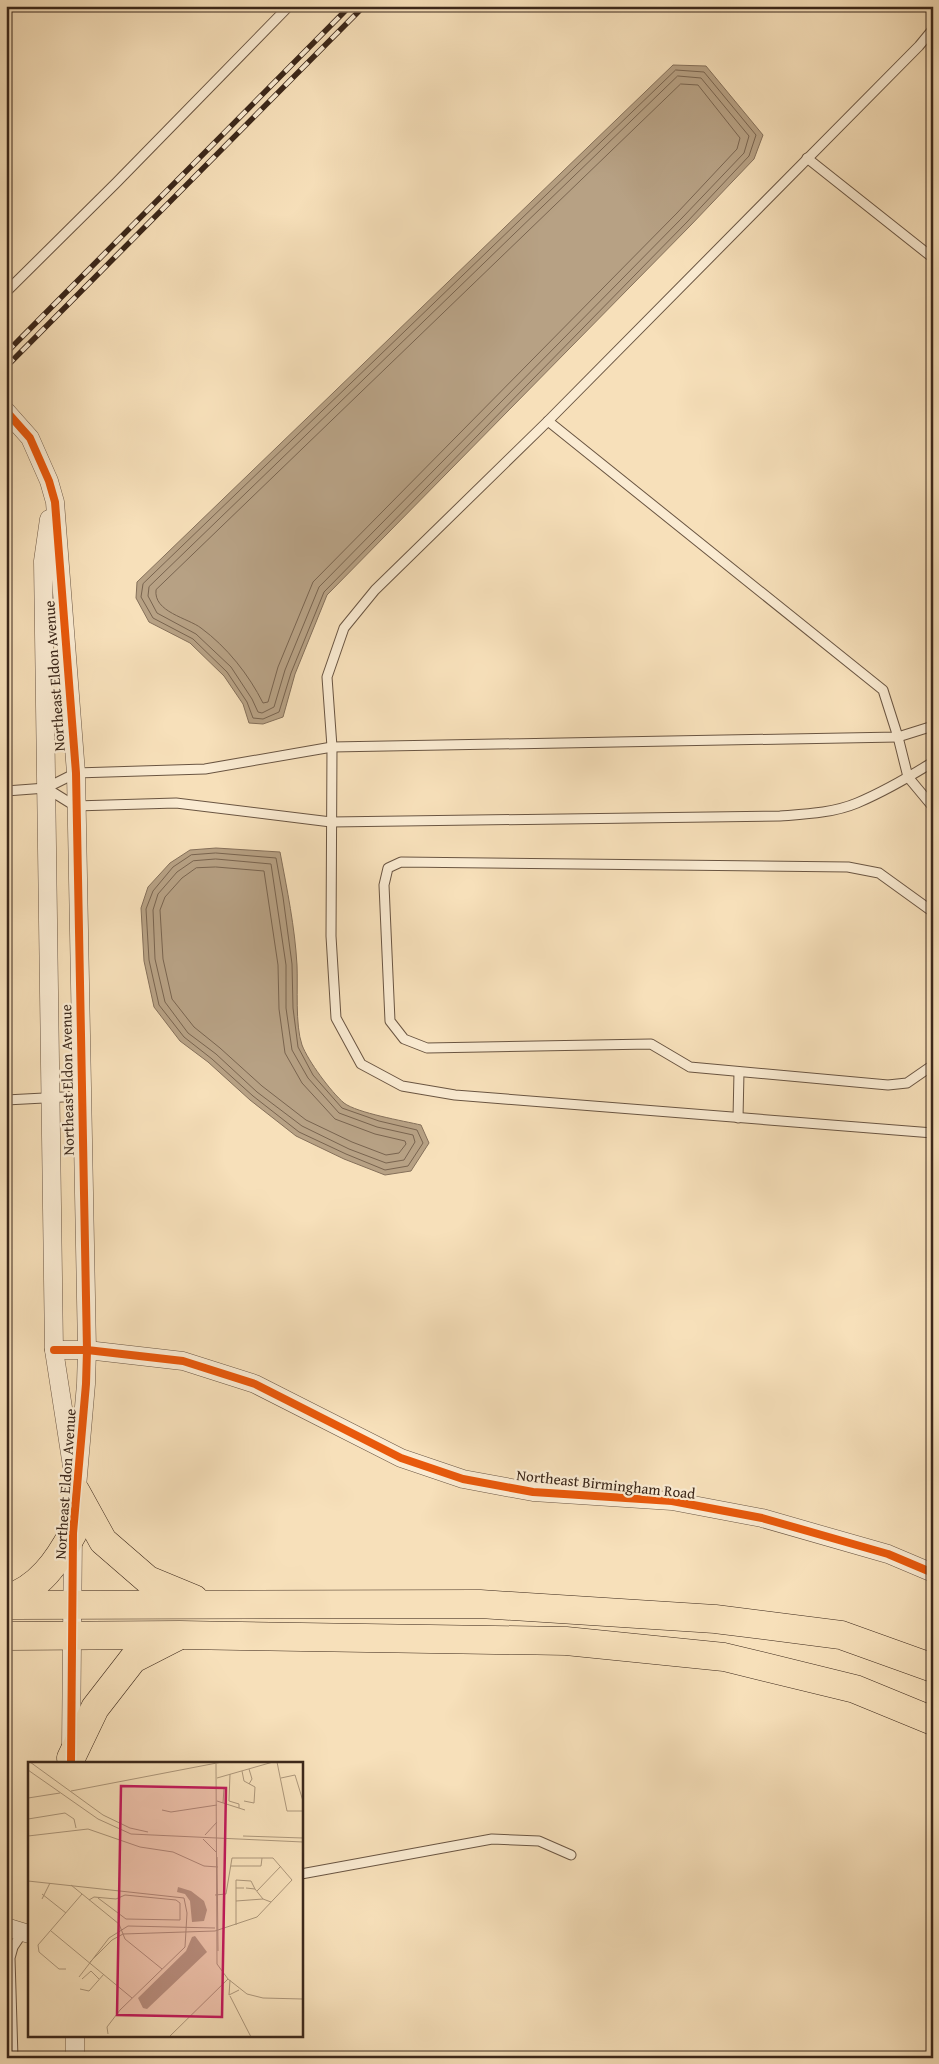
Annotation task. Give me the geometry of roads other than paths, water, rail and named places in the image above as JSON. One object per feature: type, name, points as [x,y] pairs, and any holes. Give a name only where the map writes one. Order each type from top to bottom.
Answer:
[{"type":"highway","points":[[76,1492],[103,1541],[148,1580],[207,1605]]},
{"type":"highway","points":[[6,1599],[17,1596],[46,1574],[58,1560],[73,1533]]},
{"type":"highway","points":[[6,1605],[480,1604],[714,1619],[841,1635],[933,1668]]},
{"type":"highway","points":[[71,1760],[95,1708],[133,1659],[180,1635]]},
{"type":"highway","points":[[6,1636],[180,1635],[566,1641],[724,1657],[856,1689],[933,1721]]},
{"type":"street","name":"Northeast Eldon Avenue","points":[[6,411],[33,445],[49,481],[55,502],[76,773],[75,806],[87,1350],[86,1384],[73,1533],[71,1760]]},
{"type":"street","name":"Northeast Eldon Avenue","points":[[55,502],[48,521],[43,562],[54,1350],[76,1492]]},
{"type":"street","name":"Northeast Birmingham Road","points":[[54,1350],[87,1350],[183,1361],[255,1384],[401,1458],[463,1479],[533,1492],[672,1501],[762,1518],[888,1554],[933,1573]]},
{"type":"street","points":[[75,2036],[75,2058]]},
{"type":"lane","points":[[6,292],[116,183],[289,6]]},
{"type":"lane","points":[[933,28],[919,46],[548,421],[375,590],[344,628],[327,677],[332,747],[331,936],[336,1018],[361,1064],[402,1086],[455,1095],[933,1133]]},
{"type":"lane","points":[[807,158],[933,258]]},
{"type":"lane","points":[[548,421],[883,690],[908,777],[933,807]]},
{"type":"lane","points":[[6,791],[46,788],[76,773],[205,769],[332,747],[898,737],[933,726]]},
{"type":"lane","points":[[46,788],[75,806],[176,803],[331,822],[799,814],[818,813],[856,803],[933,762]]},
{"type":"lane","points":[[933,912],[879,873],[848,867],[401,862],[388,868],[384,885],[390,1022],[404,1039],[427,1048],[651,1044],[690,1067],[888,1085],[907,1083],[933,1065]]},
{"type":"lane","points":[[738,1118],[740,1072]]},
{"type":"lane","points":[[6,1100],[82,1096]]},
{"type":"lane","points":[[302,1874],[492,1839],[539,1841],[571,1855]]},
{"type":"lane","points":[[13,2058],[10,2047],[8,1957],[19,1931]]},
{"type":"water","points":[[673,65],[706,66],[763,135],[754,159],[327,595],[295,674],[283,717],[263,724],[249,723],[243,704],[224,676],[190,643],[149,622],[136,598],[137,582]]},
{"type":"water","points":[[216,848],[280,852],[294,937],[297,965],[298,1017],[302,1045],[320,1076],[344,1103],[359,1110],[421,1125],[429,1143],[411,1171],[385,1175],[344,1159],[296,1136],[180,1041],[154,1007],[144,961],[141,908],[148,887],[170,863],[190,850]]},
{"type":"railway","points":[[6,353],[350,6]]},
{"type":"railway","points":[[6,367],[364,6]]}]
